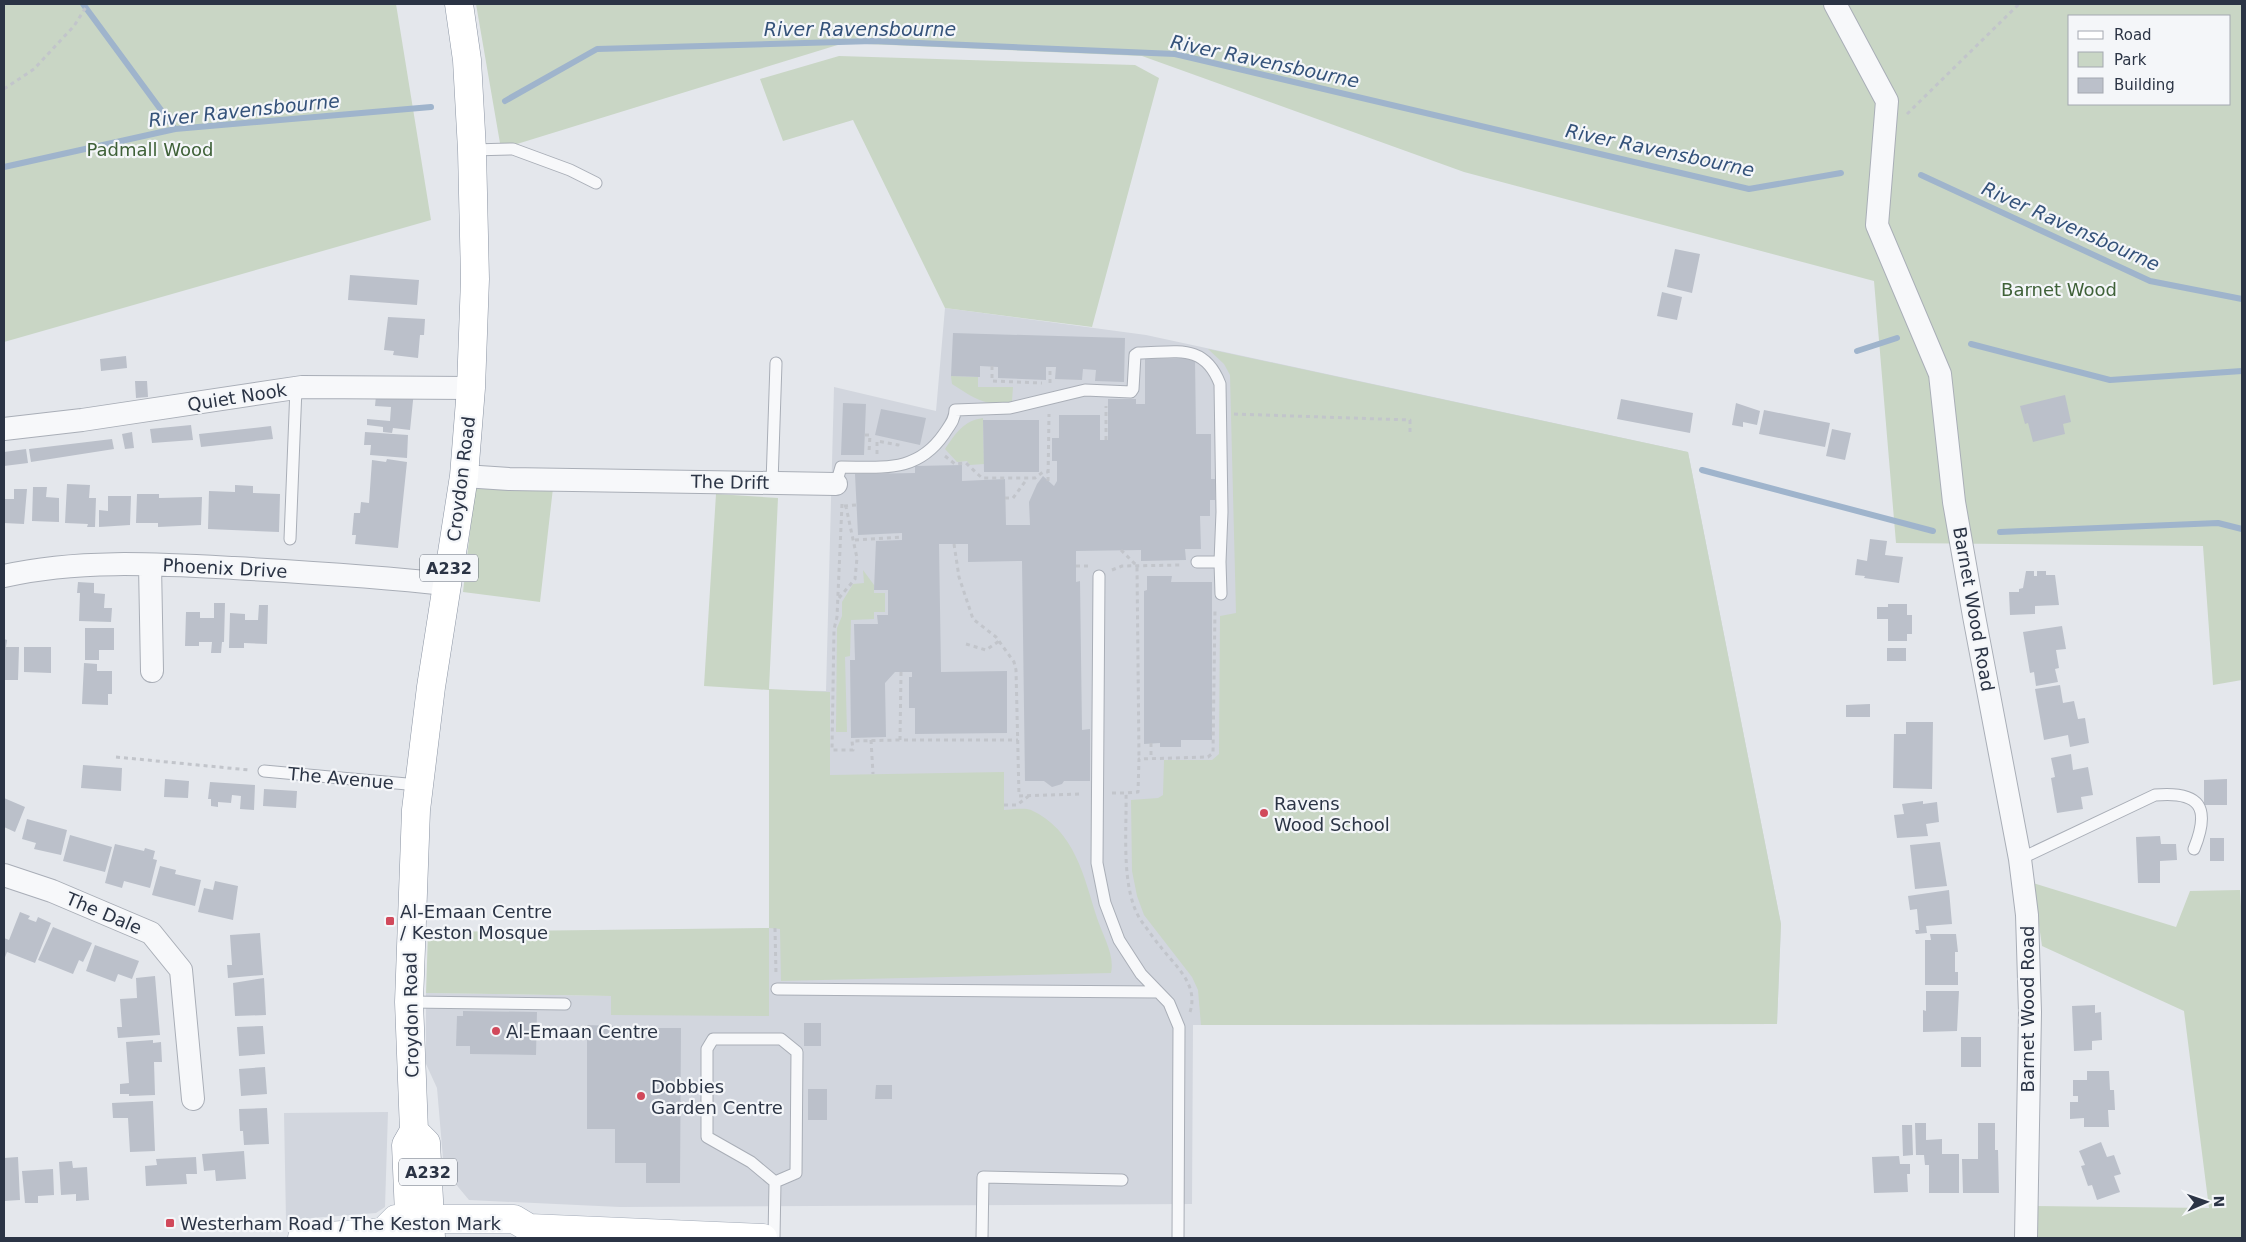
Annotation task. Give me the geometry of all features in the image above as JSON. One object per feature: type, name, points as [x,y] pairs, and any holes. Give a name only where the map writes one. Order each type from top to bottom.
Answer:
[{"type":"main road","name":"Croydon Road","points":[[410,1230],[426,1143],[414,1131],[409,1002],[418,785],[446,584],[464,476],[471,388],[474,279],[472,150],[467,60],[459,4]]},
{"type":"main road","points":[[302,1238],[410,1230],[514,1219],[519,1233],[763,1238]]},
{"type":"street","name":"Barnet Wood Road","points":[[1835,4],[1888,101],[1877,225],[1940,374],[1958,521],[2020,859],[2027,915],[2030,1012],[2026,1238]]},
{"type":"street","name":"Quiet Nook","points":[[4,429],[82,420],[296,388],[471,388]]},
{"type":"street","name":"The Drift","points":[[464,476],[509,479],[772,483],[841,481]]},
{"type":"street","name":"Phoenix Drive","points":[[4,576],[27,570],[150,565],[290,571],[446,584]]},
{"type":"street","points":[[150,565],[152,671]]},
{"type":"street","name":"The Dale","points":[[4,875],[52,891],[150,933],[182,970],[193,1099]]},
{"type":"lane","points":[[472,150],[514,149],[562,166],[596,183]]},
{"type":"lane","points":[[1050,399],[1085,390],[1131,392],[1133,389],[1135,355],[1138,352],[1194,353],[1207,360],[1214,369],[1220,384],[1221,594]]},
{"type":"lane","points":[[772,483],[776,363]]},
{"type":"lane","points":[[290,538],[296,388]]},
{"type":"lane","name":"The Drift","points":[[841,481],[873,462],[904,466],[921,458],[935,447],[955,418],[955,410],[1010,408],[1050,399]]},
{"type":"lane","points":[[1197,562],[1220,562]]},
{"type":"lane","points":[[1098,576],[1097,864],[1104,903],[1119,940],[1141,974],[1169,1003],[1179,1027],[1178,1238]]},
{"type":"lane","name":"The Avenue","points":[[264,771],[418,785]]},
{"type":"lane","points":[[2020,859],[2155,795],[2178,793],[2192,797],[2200,811],[2202,829],[2194,849]]},
{"type":"lane","points":[[776,989],[1158,992]]},
{"type":"lane","points":[[409,1002],[564,1004]]},
{"type":"lane","points":[[713,1039],[781,1039],[797,1052],[796,1173],[775,1182],[751,1162],[707,1137],[707,1049],[713,1039]]},
{"type":"lane","points":[[982,1238],[983,1177],[1122,1180]]},
{"type":"lane","points":[[774,1238],[775,1182]]},
{"type":"path","points":[[4,89],[34,69],[78,19],[88,4]]},
{"type":"path","points":[[1885,136],[2019,4]]},
{"type":"path","points":[[992,366],[992,381],[1050,384]]},
{"type":"path","points":[[1048,481],[1050,367]]},
{"type":"path","points":[[1106,391],[1106,440]]},
{"type":"path","points":[[1220,413],[1410,420],[1410,434]]},
{"type":"path","points":[[865,435],[870,435],[873,462]]},
{"type":"path","points":[[873,462],[877,440],[898,445],[898,440]]},
{"type":"path","points":[[935,447],[955,464],[966,463],[982,478],[1035,478],[1043,472],[1048,472]]},
{"type":"path","points":[[1022,472],[1023,478]]},
{"type":"path","points":[[1005,498],[1013,498],[1028,478]]},
{"type":"path","points":[[841,481],[844,506],[837,617],[834,629],[832,750],[853,750],[852,741],[1018,740]]},
{"type":"path","points":[[844,506],[856,505]]},
{"type":"path","points":[[838,598],[856,579],[857,558],[855,540],[844,506]]},
{"type":"path","points":[[855,540],[902,537]]},
{"type":"path","points":[[954,544],[959,577],[973,619],[999,641],[1014,662],[1016,670],[1019,796],[1138,792],[1137,566],[1121,550]]},
{"type":"path","points":[[1098,576],[1122,566],[1187,565],[1197,562]]},
{"type":"path","points":[[1139,759],[1208,757],[1214,753],[1215,603],[1221,594]]},
{"type":"path","points":[[966,644],[986,650],[999,641]]},
{"type":"path","points":[[900,740],[901,672]]},
{"type":"path","points":[[871,740],[873,774]]},
{"type":"path","points":[[1151,743],[1151,759]]},
{"type":"path","points":[[116,757],[264,771]]},
{"type":"path","points":[[1126,793],[1127,862],[1132,897],[1142,921],[1184,974],[1190,987],[1193,1002],[1186,1021]]},
{"type":"path","points":[[1004,805],[1017,805],[1030,795]]},
{"type":"path","points":[[775,928],[776,989]]},
{"type":"shaded area","name":"Ravens Wood School","points":[[945,308],[1146,335],[1688,452],[1781,924],[1777,1024],[1193,1025],[1192,1204],[620,1207],[469,1200],[444,1170],[437,1088],[426,1064],[426,993],[611,996],[611,1015],[769,1015],[769,690],[826,691],[834,387],[936,411]]},
{"type":"shaded area","points":[[388,1112],[385,1207],[376,1213],[286,1220],[284,1113]]},
{"type":"green space","name":"Padmall Wood","points":[[4,4],[396,4],[431,220],[4,342]]},
{"type":"green space","name":"Barnet Wood","points":[[476,4],[2242,4],[2242,680],[2213,685],[2203,546],[1896,543],[1874,281],[1464,172],[1142,56],[844,43],[501,149]]},
{"type":"green space","points":[[839,56],[1135,65],[1159,78],[1092,327],[945,308],[853,120],[783,141],[760,79]]},
{"type":"green space","points":[[1208,349],[1688,452],[1781,924],[1777,1024],[1201,1025],[1198,990],[1192,977],[1144,915],[1137,896],[1132,871],[1131,800],[1158,798],[1163,795],[1164,760],[1212,760],[1219,754],[1220,616],[1236,613],[1230,375],[1224,364]]},
{"type":"green space","points":[[951,376],[978,377],[978,387],[1013,387],[1012,401],[996,404],[988,403],[952,384]]},
{"type":"green space","points":[[983,418],[984,464],[970,465],[967,461],[957,462],[945,449],[965,425]]},
{"type":"green space","points":[[475,488],[553,488],[540,602],[463,592]]},
{"type":"green space","points":[[716,494],[778,498],[769,689],[830,692],[830,775],[1004,772],[1004,810],[1028,809],[1046,819],[1068,842],[1076,856],[1108,945],[1112,966],[1111,973],[781,981],[780,929],[769,928],[769,690],[704,686]]},
{"type":"green space","points":[[863,570],[874,585],[874,593],[885,593],[885,612],[874,612],[874,619],[851,620],[850,656],[845,657],[847,732],[836,732],[837,628],[842,616],[842,602],[853,584],[864,583]]},
{"type":"green space","points":[[2033,883],[2176,927],[2190,891],[2240,890],[2242,923],[2242,1238],[2038,1238],[2035,1206],[2209,1208],[2184,1011],[2042,946]]},
{"type":"green space","points":[[769,928],[769,1016],[611,1015],[611,996],[426,993],[428,932]]},
{"type":"building","points":[[1675,249],[1700,254],[1692,293],[1667,287]]},
{"type":"building","points":[[350,275],[419,280],[417,305],[348,300]]},
{"type":"building","points":[[1662,292],[1682,297],[1677,320],[1657,316]]},
{"type":"building","points":[[388,317],[425,319],[424,335],[420,335],[418,358],[393,355],[394,351],[384,350]]},
{"type":"building","points":[[953,333],[1125,338],[1124,382],[1095,381],[1096,370],[1083,369],[1082,380],[1055,379],[1056,367],[1046,367],[1046,380],[998,378],[998,367],[980,366],[980,377],[951,376]]},
{"type":"building","points":[[126,356],[127,368],[101,371],[100,359]]},
{"type":"building","points":[[1195,358],[1196,434],[1211,434],[1211,479],[1215,479],[1215,500],[1210,500],[1210,516],[1200,516],[1201,549],[1185,549],[1186,560],[1141,561],[1141,550],[1076,551],[1076,582],[1080,581],[1082,730],[1090,729],[1090,781],[1064,781],[1062,784],[1052,787],[1044,781],[1025,781],[1022,561],[968,562],[968,544],[939,544],[941,672],[1007,671],[1007,733],[915,734],[915,708],[909,708],[909,677],[912,677],[912,672],[895,672],[885,683],[886,737],[851,738],[850,660],[855,660],[854,624],[878,624],[877,615],[888,615],[888,590],[874,590],[876,541],[902,540],[902,533],[858,535],[855,474],[915,473],[915,466],[962,465],[962,481],[1005,479],[1006,525],[1030,525],[1029,502],[1037,484],[1043,476],[1054,486],[1057,481],[1057,461],[1052,461],[1052,438],[1059,438],[1059,415],[1100,415],[1100,440],[1108,440],[1108,399],[1136,399],[1136,404],[1145,404],[1145,359]]},
{"type":"building","points":[[135,381],[147,381],[148,397],[136,398]]},
{"type":"building","points":[[414,391],[410,430],[393,428],[392,433],[383,432],[383,427],[367,425],[367,419],[390,421],[391,407],[375,406],[376,396]]},
{"type":"building","points":[[2065,395],[2071,422],[2063,424],[2065,434],[2033,442],[2028,423],[2025,424],[2020,406]]},
{"type":"building","points":[[1621,399],[1693,413],[1690,433],[1617,419]]},
{"type":"building","points":[[843,403],[866,404],[864,455],[841,455]]},
{"type":"building","points":[[1736,403],[1760,411],[1757,425],[1743,422],[1743,427],[1732,425]]},
{"type":"building","points":[[881,409],[926,418],[920,445],[875,435]]},
{"type":"building","points":[[1764,410],[1830,423],[1825,447],[1759,434]]},
{"type":"building","points":[[983,420],[1039,420],[1039,472],[984,472]]},
{"type":"building","points":[[191,425],[193,440],[152,443],[150,429]]},
{"type":"building","points":[[271,426],[273,439],[201,447],[199,434]]},
{"type":"building","points":[[1832,429],[1851,433],[1845,460],[1826,456]]},
{"type":"building","points":[[132,432],[134,448],[125,449],[122,434]]},
{"type":"building","points":[[365,432],[408,435],[407,458],[370,455],[371,445],[364,445]]},
{"type":"building","points":[[112,439],[114,449],[31,462],[29,449]]},
{"type":"building","points":[[26,449],[28,463],[4,466],[4,452]]},
{"type":"building","points":[[387,459],[407,462],[398,548],[355,544],[356,535],[352,535],[354,513],[360,513],[361,502],[369,503],[372,460],[386,462]]},
{"type":"building","points":[[67,484],[90,485],[89,498],[96,498],[95,527],[87,527],[88,524],[65,523]]},
{"type":"building","points":[[235,485],[253,486],[253,493],[280,494],[279,532],[208,529],[209,491],[235,492]]},
{"type":"building","points":[[33,487],[47,487],[46,497],[59,498],[59,522],[32,521]]},
{"type":"building","points":[[14,489],[27,489],[24,524],[4,523],[4,499],[14,499]]},
{"type":"building","points":[[137,494],[159,494],[159,498],[202,497],[201,525],[158,527],[158,523],[136,523]]},
{"type":"building","points":[[108,496],[131,496],[130,525],[99,527],[99,510],[108,511]]},
{"type":"building","points":[[1870,539],[1887,541],[1885,555],[1903,557],[1899,583],[1855,575],[1857,559],[1867,561]]},
{"type":"building","points":[[2026,571],[2034,571],[2034,576],[2037,576],[2037,571],[2046,571],[2046,575],[2055,575],[2059,605],[2035,606],[2035,614],[2010,615],[2009,592],[2019,592],[2019,589],[2023,588]]},
{"type":"building","points":[[1147,576],[1172,576],[1171,582],[1212,582],[1212,740],[1181,740],[1181,747],[1160,747],[1160,743],[1144,744],[1144,591],[1147,590]]},
{"type":"building","points":[[78,582],[94,583],[94,593],[105,594],[104,608],[112,608],[111,622],[79,621],[80,593],[77,593]]},
{"type":"building","points":[[214,603],[225,603],[224,642],[222,642],[221,653],[211,653],[212,642],[199,642],[199,646],[185,646],[186,612],[200,612],[200,618],[214,618]]},
{"type":"building","points":[[1888,604],[1907,604],[1907,615],[1912,615],[1912,634],[1907,634],[1907,641],[1888,641],[1888,619],[1877,619],[1877,607],[1888,607]]},
{"type":"building","points":[[259,605],[268,605],[267,644],[244,643],[244,648],[229,648],[230,613],[245,614],[245,620],[258,620]]},
{"type":"building","points":[[2062,626],[2066,649],[2056,650],[2059,668],[2055,669],[2058,682],[2036,686],[2034,672],[2030,673],[2023,632]]},
{"type":"building","points":[[85,628],[114,628],[114,650],[99,650],[99,660],[85,660]]},
{"type":"building","points":[[4,639],[7,640],[6,647],[19,647],[18,680],[4,680]]},
{"type":"building","points":[[24,647],[51,647],[51,673],[24,672]]},
{"type":"building","points":[[1887,648],[1906,648],[1906,661],[1887,661]]},
{"type":"building","points":[[84,663],[97,664],[97,671],[112,671],[112,694],[108,694],[108,705],[82,704]]},
{"type":"building","points":[[2060,685],[2063,703],[2074,701],[2078,719],[2085,718],[2089,743],[2070,747],[2068,735],[2044,740],[2035,689]]},
{"type":"building","points":[[1870,704],[1870,717],[1846,717],[1846,705]]},
{"type":"building","points":[[1906,722],[1933,722],[1932,789],[1893,788],[1894,734],[1906,734]]},
{"type":"building","points":[[2071,754],[2073,770],[2088,767],[2093,795],[2081,797],[2083,809],[2057,813],[2051,778],[2055,777],[2051,758]]},
{"type":"building","points":[[83,765],[122,768],[121,791],[81,788]]},
{"type":"building","points":[[165,779],[189,781],[188,798],[164,797]]},
{"type":"building","points":[[2227,779],[2227,805],[2204,805],[2204,780]]},
{"type":"building","points":[[210,782],[255,785],[254,810],[240,809],[241,796],[232,795],[231,803],[218,802],[218,807],[211,806],[211,799],[208,799]]},
{"type":"building","points":[[264,789],[297,791],[296,808],[263,806]]},
{"type":"building","points":[[4,798],[25,807],[15,832],[4,827]]},
{"type":"building","points":[[1923,801],[1923,804],[1937,802],[1939,822],[1926,824],[1928,836],[1897,838],[1894,815],[1904,814],[1902,804]]},
{"type":"building","points":[[27,819],[67,830],[61,855],[34,849],[36,843],[22,839]]},
{"type":"building","points":[[70,835],[112,847],[105,872],[63,861]]},
{"type":"building","points":[[2160,836],[2161,844],[2176,844],[2177,860],[2160,861],[2160,883],[2138,883],[2136,837]]},
{"type":"building","points":[[2210,838],[2224,838],[2224,861],[2210,861]]},
{"type":"building","points":[[1940,842],[1947,886],[1915,889],[1910,845]]},
{"type":"building","points":[[115,844],[144,851],[145,848],[155,851],[153,859],[157,860],[150,888],[124,881],[122,888],[105,883]]},
{"type":"building","points":[[160,866],[176,870],[175,874],[201,880],[195,906],[152,895]]},
{"type":"building","points":[[215,881],[238,886],[233,920],[198,912],[204,888],[213,890]]},
{"type":"building","points":[[1949,890],[1952,924],[1926,926],[1927,933],[1916,934],[1915,930],[1919,930],[1917,909],[1910,910],[1908,896]]},
{"type":"building","points":[[20,912],[30,916],[28,919],[36,922],[38,917],[51,923],[35,963],[7,952],[4,960],[4,938],[9,940]]},
{"type":"building","points":[[53,927],[92,943],[83,962],[79,960],[73,974],[38,960]]},
{"type":"building","points":[[260,933],[263,975],[228,978],[227,965],[232,965],[230,935]]},
{"type":"building","points":[[1930,934],[1956,934],[1958,952],[1955,952],[1955,972],[1958,972],[1958,985],[1925,985],[1925,940],[1931,940]]},
{"type":"building","points":[[95,945],[139,961],[132,979],[118,974],[115,982],[86,971]]},
{"type":"building","points":[[155,976],[160,1035],[118,1038],[117,1027],[122,1027],[120,999],[137,998],[136,978]]},
{"type":"building","points":[[264,978],[266,1015],[235,1016],[233,983]]},
{"type":"building","points":[[1926,991],[1959,991],[1957,1031],[1923,1032],[1923,1010],[1926,1011]]},
{"type":"building","points":[[2095,1005],[2095,1013],[2101,1012],[2102,1040],[2092,1041],[2092,1050],[2074,1051],[2072,1006]]},
{"type":"building","name":"Al-Emaan Centre","points":[[463,1011],[537,1012],[536,1055],[470,1054],[470,1046],[456,1046],[457,1016],[463,1016]]},
{"type":"building","points":[[804,1023],[821,1023],[821,1046],[804,1046]]},
{"type":"building","points":[[587,1025],[615,1026],[615,1028],[681,1028],[680,1183],[646,1183],[646,1163],[615,1163],[615,1129],[587,1129]]},
{"type":"building","points":[[263,1026],[265,1054],[239,1056],[237,1027]]},
{"type":"building","points":[[1961,1037],[1981,1037],[1981,1067],[1961,1067]]},
{"type":"building","points":[[153,1040],[153,1043],[161,1042],[162,1062],[154,1062],[155,1095],[129,1096],[129,1094],[120,1094],[120,1084],[129,1083],[126,1042]]},
{"type":"building","points":[[265,1067],[267,1094],[241,1096],[239,1069]]},
{"type":"building","points":[[2087,1071],[2109,1071],[2110,1090],[2114,1090],[2115,1110],[2108,1110],[2109,1127],[2084,1127],[2084,1118],[2070,1119],[2070,1102],[2078,1102],[2078,1096],[2073,1096],[2073,1080],[2087,1080]]},
{"type":"building","points":[[876,1085],[892,1085],[892,1099],[875,1099]]},
{"type":"building","points":[[808,1089],[827,1089],[827,1120],[808,1120]]},
{"type":"building","points":[[153,1101],[155,1151],[130,1152],[128,1118],[113,1118],[112,1103]]},
{"type":"building","points":[[267,1108],[269,1144],[244,1145],[243,1131],[240,1131],[239,1109]]},
{"type":"building","points":[[1915,1123],[1926,1123],[1926,1140],[1942,1139],[1942,1154],[1959,1154],[1959,1193],[1929,1193],[1929,1165],[1925,1165],[1924,1155],[1916,1155]]},
{"type":"building","points":[[1978,1123],[1995,1123],[1995,1150],[1998,1150],[1999,1193],[1963,1193],[1962,1159],[1978,1159]]},
{"type":"building","points":[[1902,1125],[1912,1125],[1913,1155],[1903,1156]]},
{"type":"building","points":[[2101,1142],[2107,1157],[2114,1155],[2121,1174],[2114,1176],[2120,1192],[2097,1200],[2092,1185],[2088,1186],[2081,1166],[2085,1165],[2079,1151]]},
{"type":"building","points":[[244,1151],[246,1179],[216,1181],[215,1170],[204,1171],[202,1154]]},
{"type":"building","points":[[1899,1156],[1900,1164],[1910,1164],[1910,1174],[1907,1174],[1908,1192],[1874,1193],[1872,1157]]},
{"type":"building","points":[[18,1157],[20,1200],[4,1201],[4,1158]]},
{"type":"building","points":[[196,1157],[197,1174],[186,1174],[187,1184],[146,1186],[145,1166],[157,1165],[156,1159]]},
{"type":"building","points":[[72,1161],[73,1168],[87,1167],[89,1200],[76,1201],[76,1194],[61,1195],[59,1162]]},
{"type":"building","points":[[53,1169],[54,1195],[38,1196],[38,1203],[25,1203],[22,1171]]},
{"type":"waterway","points":[[83,4],[175,129]]},
{"type":"waterway","name":"River Ravensbourne","points":[[505,101],[597,49],[873,41],[1175,54],[1749,189],[1841,173]]},
{"type":"waterway","name":"River Ravensbourne","points":[[4,167],[175,129],[431,107]]},
{"type":"waterway","name":"River Ravensbourne","points":[[1921,175],[2150,281],[2242,299]]},
{"type":"waterway","points":[[1857,351],[1897,338]]},
{"type":"waterway","points":[[1971,344],[2110,380],[2242,371]]},
{"type":"waterway","points":[[1702,470],[1933,531]]},
{"type":"waterway","points":[[2000,532],[2218,523],[2242,529]]},
{"type":"place","name":"Ravens Wood School","points":[[1264,813]]},
{"type":"place","name":"Al-Emaan Centre / Keston Mosque","points":[[390,921]]},
{"type":"place","name":"Al-Emaan Centre","points":[[496,1031]]},
{"type":"place","name":"Dobbies Garden Centre","points":[[641,1096]]},
{"type":"place","name":"Westerham Road / The Keston Mark","points":[[170,1223]]}]
